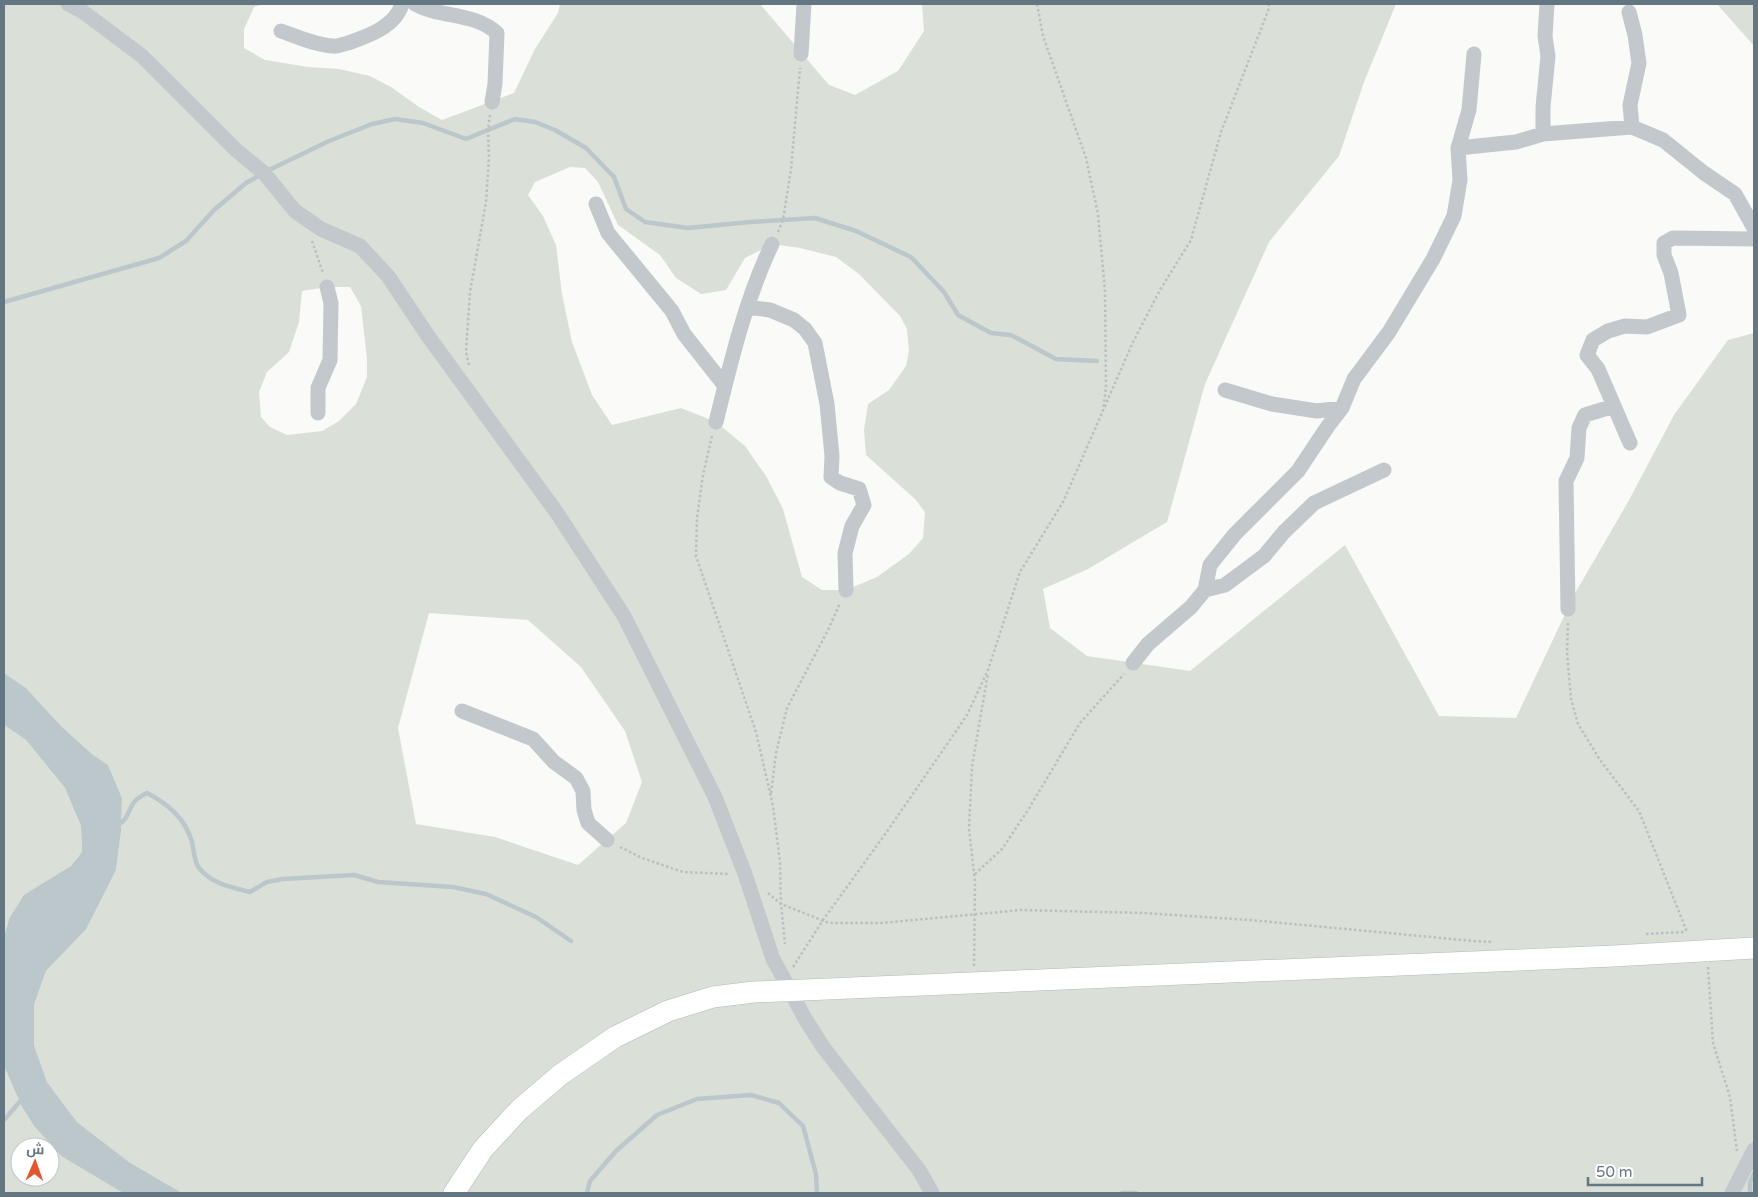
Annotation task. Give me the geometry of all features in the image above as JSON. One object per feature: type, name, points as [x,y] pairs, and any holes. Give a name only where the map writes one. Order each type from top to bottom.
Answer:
[{"type":"main road","points":[[454,1193],[483,1149],[519,1110],[560,1075],[615,1037],[668,1011],[713,997],[788,986],[974,983],[1754,948]]},
{"type":"street","points":[[68,4],[82,11],[142,56],[236,150],[264,174],[295,211],[321,229],[360,246],[388,276],[428,336],[557,512],[624,616],[715,797],[745,874],[773,959],[804,1017],[823,1047],[919,1170],[932,1193]]},
{"type":"street","points":[[281,31],[309,41],[335,47],[365,38],[387,25],[400,12],[402,4]]},
{"type":"street","points":[[415,4],[422,8],[450,13],[489,25],[497,33],[495,84],[492,102]]},
{"type":"street","points":[[801,54],[804,4]]},
{"type":"street","points":[[1543,134],[1543,107],[1548,56],[1545,36],[1547,4]]},
{"type":"street","points":[[1629,12],[1639,63],[1630,104],[1632,127]]},
{"type":"street","points":[[1133,663],[1148,644],[1191,607],[1206,590],[1210,565],[1235,534],[1298,471],[1342,408],[1354,379],[1389,332],[1433,259],[1454,216],[1460,180],[1458,148],[1469,110],[1474,54]]},
{"type":"street","points":[[1458,148],[1516,142],[1543,134],[1632,127],[1663,140],[1704,173],[1735,194],[1754,228]]},
{"type":"street","points":[[596,204],[608,233],[672,311],[684,334],[725,386]]},
{"type":"street","points":[[1630,443],[1598,369],[1587,355],[1593,340],[1608,331],[1625,326],[1648,327],[1679,315],[1671,273],[1664,255],[1664,243],[1673,238],[1754,239]]},
{"type":"street","points":[[716,422],[747,306],[772,244]]},
{"type":"street","points":[[318,413],[318,388],[330,360],[331,303],[327,287]]},
{"type":"street","points":[[747,306],[770,310],[794,320],[805,329],[815,343],[827,404],[832,477],[840,484],[859,489],[864,505],[852,526],[845,553],[846,590]]},
{"type":"street","points":[[1225,390],[1272,404],[1317,411],[1342,408]]},
{"type":"street","points":[[1568,609],[1566,481],[1577,458],[1579,428],[1585,415],[1614,406]]},
{"type":"street","points":[[1206,590],[1225,585],[1264,556],[1284,532],[1314,503],[1384,470]]},
{"type":"street","points":[[462,711],[533,738],[554,762],[576,778],[583,791],[584,810],[588,823],[607,840]]},
{"type":"street","points":[[1732,1193],[1754,1150]]},
{"type":"path","points":[[1037,4],[1042,36],[1086,158],[1098,214],[1105,291],[1106,388],[1102,414]]},
{"type":"path","points":[[788,986],[823,920],[967,715],[988,670],[1020,572],[1063,502],[1133,342],[1160,290],[1191,240],[1221,132],[1255,47],[1269,4]]},
{"type":"path","points":[[772,244],[783,220],[786,202],[791,169],[801,54]]},
{"type":"path","points":[[470,371],[466,352],[470,292],[486,202],[489,158],[488,130],[492,102]]},
{"type":"path","points":[[310,236],[320,259],[327,287]]},
{"type":"path","points":[[716,422],[702,475],[697,518],[696,556],[756,732],[771,797],[780,862],[781,904],[786,952]]},
{"type":"path","points":[[771,797],[776,753],[787,708],[828,630],[846,590]]},
{"type":"path","points":[[1568,609],[1567,652],[1571,699],[1578,724],[1600,760],[1640,811],[1687,932],[1637,935]]},
{"type":"path","points":[[975,874],[1002,849],[1028,810],[1080,723],[1120,680],[1133,663]]},
{"type":"path","points":[[974,983],[975,874],[969,829],[972,766],[988,670]]},
{"type":"path","points":[[607,840],[642,858],[684,872],[745,874]]},
{"type":"path","points":[[767,892],[781,904],[829,923],[881,923],[1021,910],[1143,913],[1250,920],[1500,942]]},
{"type":"path","points":[[1705,951],[1709,975],[1713,1043],[1730,1097],[1740,1179]]},
{"type":"shaded area","points":[[4,4],[264,4],[254,7],[244,29],[244,48],[265,60],[308,67],[339,69],[370,76],[391,87],[419,107],[442,120],[514,93],[535,49],[558,13],[560,4],[760,4],[829,85],[855,95],[898,71],[924,31],[922,4],[1396,4],[1364,82],[1339,156],[1269,242],[1205,384],[1167,522],[1088,569],[1043,589],[1050,628],[1087,656],[1190,671],[1345,545],[1439,716],[1516,718],[1574,595],[1628,502],[1674,415],[1728,340],[1754,333],[1754,1193],[182,1193],[129,1162],[77,1122],[47,1082],[34,1045],[34,1005],[46,971],[62,954],[101,897],[116,870],[121,832],[122,798],[108,765],[92,754],[62,727],[26,688],[4,673]],"holes":[[[570,167],[585,168],[598,182],[618,225],[660,255],[676,278],[701,294],[726,290],[745,258],[772,244],[800,248],[836,257],[859,274],[900,316],[907,329],[909,351],[906,366],[889,390],[868,404],[864,430],[866,455],[915,499],[925,512],[923,538],[909,554],[877,577],[846,590],[822,590],[802,577],[783,509],[766,476],[745,446],[716,422],[681,408],[612,425],[592,395],[572,342],[562,294],[556,245],[543,216],[528,195],[535,182]],[[327,287],[350,287],[361,306],[367,359],[367,377],[356,404],[339,421],[322,431],[287,435],[270,427],[261,417],[259,392],[267,372],[289,352],[299,322],[302,291]],[[429,613],[528,620],[581,667],[625,731],[642,782],[626,823],[578,865],[495,837],[416,824],[398,728]]]},
{"type":"shaded area","points":[[1717,4],[1754,4],[1754,46]]},
{"type":"shaded area","points":[[4,673],[26,688],[62,727],[92,754],[108,765],[122,798],[121,832],[116,870],[86,929],[46,971],[34,1005],[34,1045],[47,1082],[77,1122],[129,1162],[182,1193],[123,1193],[61,1156],[60,1137],[44,1137],[34,1126],[22,1107],[4,1066],[4,937],[9,919],[24,895],[71,866],[82,852],[81,826],[65,788],[26,740],[4,725]]},
{"type":"shaded area","points":[[4,725],[26,740],[65,788],[81,826],[82,852],[71,866],[9,919],[4,937]]},
{"type":"shaded area","points":[[4,1066],[22,1107],[34,1126],[44,1137],[10,1137],[10,1187],[60,1187],[60,1155],[123,1193],[4,1193]]},
{"type":"waterway","points":[[267,171],[329,141],[372,124],[395,119],[423,123],[466,139],[515,119],[535,122],[555,130],[586,148],[614,177],[626,209],[645,222],[688,228],[815,218],[856,231],[911,257],[944,292],[958,315],[991,333],[1011,335],[1056,359],[1097,361]]},
{"type":"waterway","points":[[4,302],[159,258],[186,241],[214,210],[246,183],[260,175]]},
{"type":"waterway","points":[[117,826],[127,816],[136,800],[147,793],[169,807],[180,819],[189,833],[197,865],[210,878],[222,884],[250,892],[267,882],[283,879],[354,875],[378,882],[453,887],[486,894],[536,917],[571,941]]},
{"type":"waterway","points":[[587,1193],[590,1181],[616,1151],[657,1115],[697,1099],[751,1095],[779,1103],[803,1126],[816,1174],[817,1193]]},
{"type":"waterway","points":[[4,1120],[23,1098]]},
{"type":"waterway","points":[[1750,1193],[1750,1182],[1754,1174]]},
{"type":"waterway","points":[[1122,1193],[1136,1193]]}]
